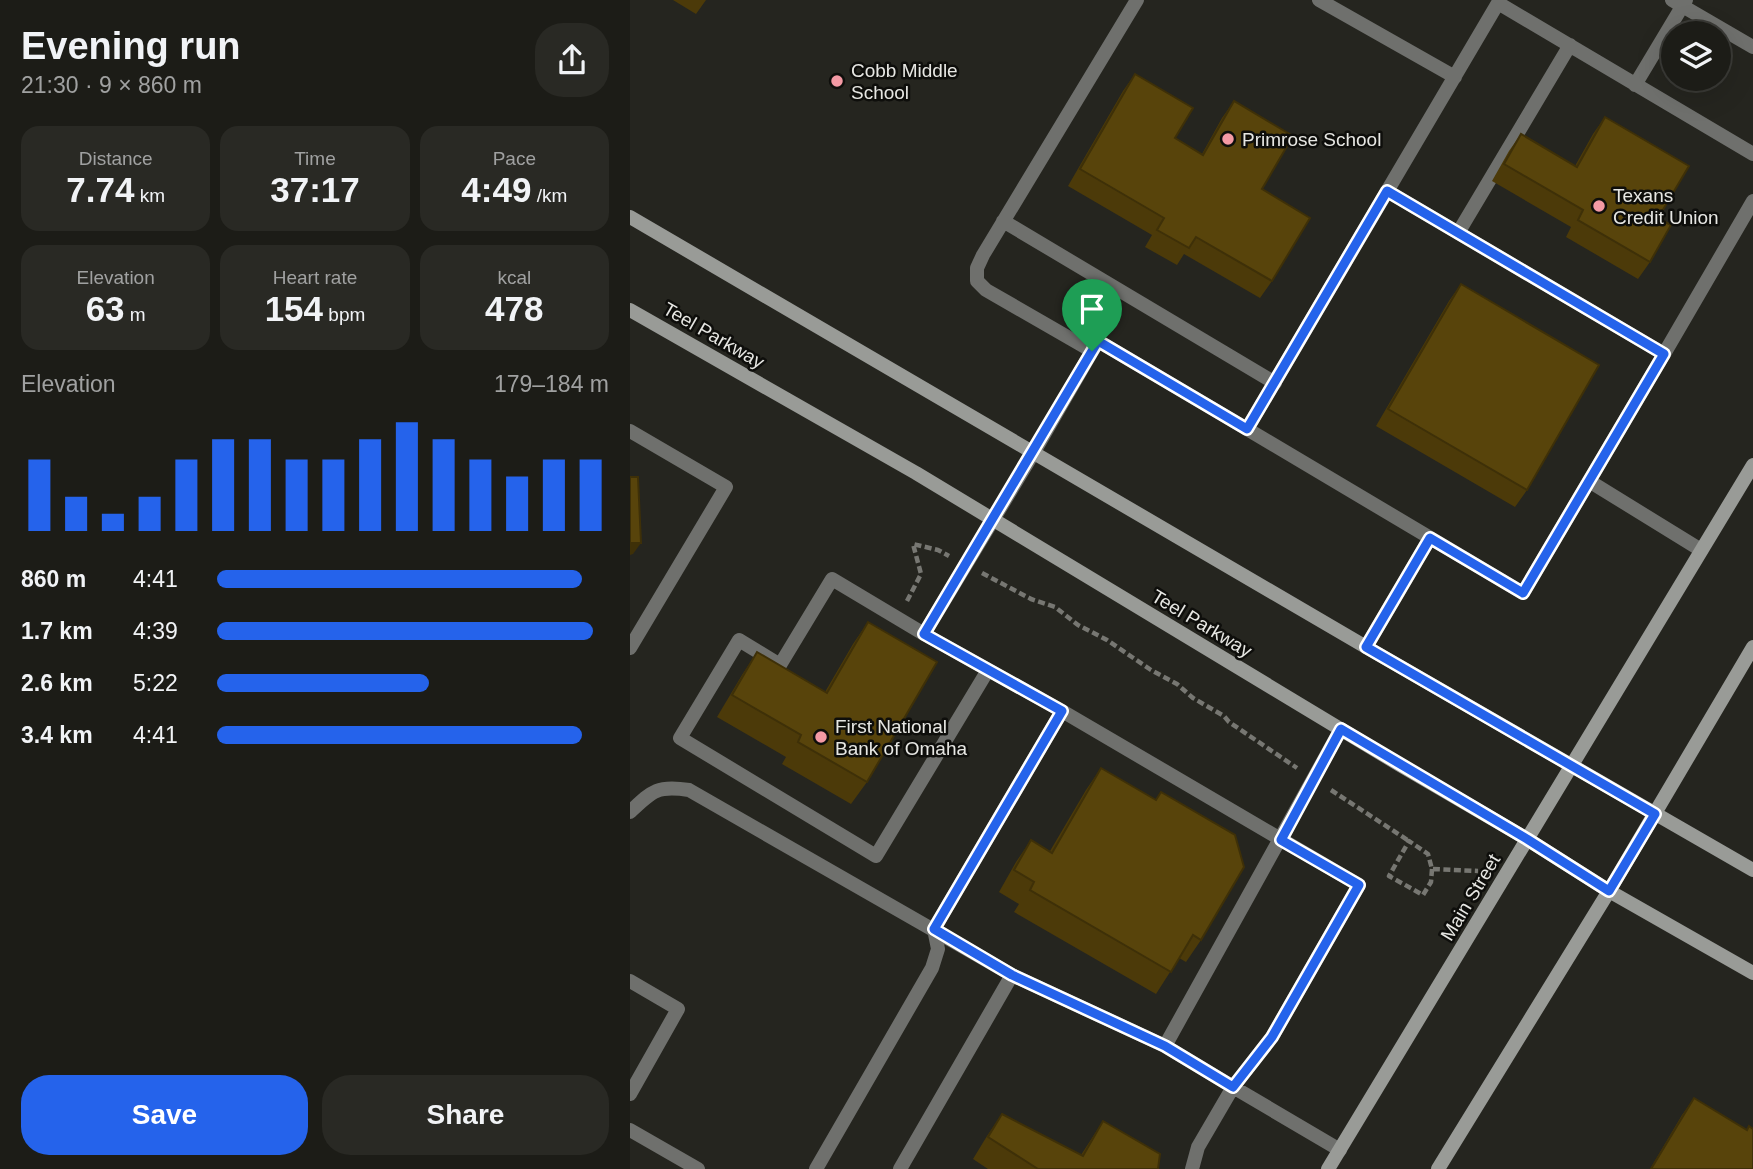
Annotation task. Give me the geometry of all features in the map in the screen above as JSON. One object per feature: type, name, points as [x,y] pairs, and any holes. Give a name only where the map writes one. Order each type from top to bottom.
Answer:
[{"type":"main road","points":[[630,217],[1753,870]]},
{"type":"main road","name":"Teel Parkway","points":[[630,310],[916,473],[1527,839],[1609,891],[1753,974]]},
{"type":"main road","name":"Main Street","points":[[1328,1169],[1753,465]]},
{"type":"main road","points":[[1438,1169],[1609,891],[1753,647]]},
{"type":"lane","points":[[1092,351],[986,290],[978,281],[977,268],[1137,0]]},
{"type":"lane","points":[[1319,0],[1455,76]]},
{"type":"lane","points":[[1247,429],[1499,2],[1753,154]]},
{"type":"lane","points":[[1635,85],[1680,2],[1753,47]]},
{"type":"lane","points":[[1458,233],[1570,45]]},
{"type":"lane","points":[[1387,191],[1664,354]]},
{"type":"lane","points":[[924,634],[1098,341],[1523,593],[1753,201]]},
{"type":"lane","points":[[1003,221],[1275,383]]},
{"type":"lane","points":[[630,431],[726,487],[630,648]]},
{"type":"lane","points":[[1590,481],[1701,550]]},
{"type":"lane","points":[[1366,647],[1430,538]]},
{"type":"lane","points":[[988,670],[876,856],[680,738],[739,640],[780,665],[832,579],[1359,885],[1272,1037],[1233,1087],[1198,1147],[1192,1169]]},
{"type":"lane","points":[[816,1169],[932,968],[938,949],[934,929],[1062,711]]},
{"type":"lane","points":[[1165,1046],[1341,729]]},
{"type":"lane","points":[[630,812],[646,796],[667,786],[689,790],[1012,975],[1165,1046],[1339,1150]]},
{"type":"lane","points":[[901,1169],[1012,975]]},
{"type":"lane","points":[[630,981],[678,1009],[630,1094]]},
{"type":"lane","points":[[630,1130],[698,1169]]},
{"type":"path","points":[[897,618],[921,574],[913,544],[938,550],[1031,599],[1055,607],[1078,625],[1177,684],[1193,698],[1224,716],[1229,722],[1314,779],[1409,841],[1428,854],[1432,869],[1431,883],[1423,895],[1389,876],[1409,841]]},
{"type":"path","points":[[1432,869],[1478,871]]},
{"type":"building","points":[[1135,74],[1193,108],[1175,138],[1203,155],[1234,101],[1293,136],[1262,189],[1310,218],[1272,281],[1196,237],[1189,248],[1157,230],[1164,218],[1080,169]]},
{"type":"building","name":"Texans Credit Union","points":[[1605,117],[1689,166],[1658,218],[1671,225],[1650,262],[1578,220],[1583,210],[1504,164],[1521,134],[1577,167]]},
{"type":"building","points":[[1461,284],[1599,365],[1527,490],[1388,409]]},
{"type":"building","points":[[630,477],[638,477],[641,543],[630,543]]},
{"type":"building","name":"First National Bank of Omaha","points":[[868,622],[937,662],[867,782],[798,742],[801,735],[732,695],[757,652],[827,693]]},
{"type":"building","points":[[1101,768],[1156,800],[1161,792],[1235,835],[1244,867],[1201,940],[1193,935],[1171,972],[1030,890],[1034,882],[1014,870],[1031,840],[1052,853]]},
{"type":"building","points":[[1694,1098],[1747,1130],[1749,1126],[1753,1129],[1753,1169],[1651,1169]]},
{"type":"building","points":[[1002,1114],[1083,1156],[1103,1121],[1160,1154],[1158,1169],[1038,1169],[988,1137]]},
{"type":"place","name":"Cobb Middle School","points":[[837,81]]},
{"type":"place","name":"Primrose School","points":[[1228,139]]},
{"type":"place","name":"Texans Credit Union","points":[[1599,206]]},
{"type":"place","name":"First National Bank of Omaha","points":[[821,737]]},
{"type":"route","points":[[1387,191],[1664,354],[1523,593],[1430,538],[1366,647],[1655,814],[1609,891],[1341,729],[1281,840],[1359,885],[1272,1037],[1233,1087],[1165,1046],[1012,975],[934,929],[1062,711],[924,634],[1092,351],[1098,341],[1247,429],[1387,191]]}]
